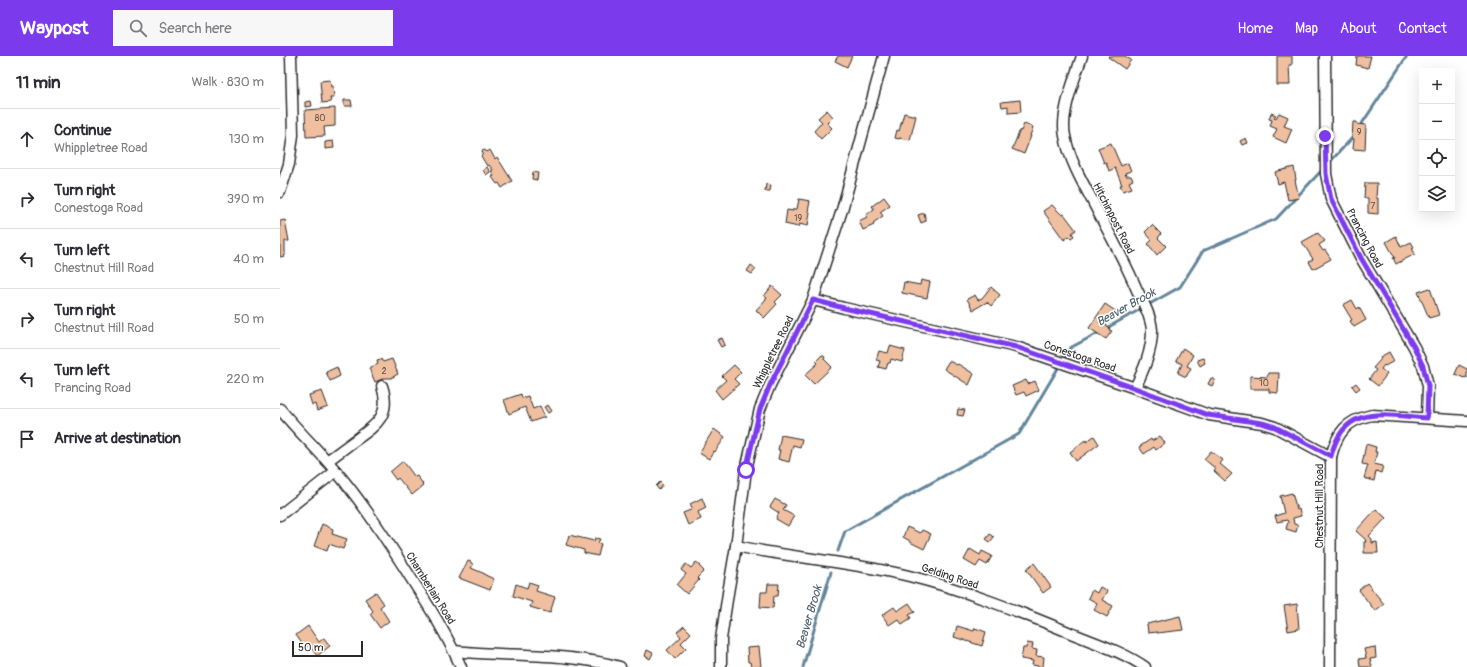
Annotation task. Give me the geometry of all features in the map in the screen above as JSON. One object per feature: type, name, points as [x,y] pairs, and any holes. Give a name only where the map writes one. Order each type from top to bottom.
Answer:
[{"type":"street","points":[[280,192],[289,164],[293,135],[291,56]]},
{"type":"street","name":"Whippletree Road","points":[[721,667],[721,639],[736,546],[746,470],[760,409],[770,385],[813,300],[842,210],[884,56]]},
{"type":"street","name":"Hitchinpost Road","points":[[1082,56],[1065,114],[1065,136],[1070,155],[1080,178],[1130,274],[1150,319],[1152,329],[1149,354],[1144,370],[1135,388]]},
{"type":"street","name":"Prancing Road","points":[[1325,56],[1326,174],[1331,199],[1361,258],[1414,347],[1423,366],[1428,386],[1427,418]]},
{"type":"street","name":"Conestoga Road","points":[[813,300],[1016,347],[1208,415],[1262,423],[1275,427],[1331,456]]},
{"type":"street","points":[[327,461],[371,429],[378,421],[383,414],[385,402],[382,386]]},
{"type":"street","name":"Chamberlain Road","points":[[280,409],[336,472],[386,539],[437,620],[461,667]]},
{"type":"street","name":"Chestnut Hill Road","points":[[1330,667],[1331,456],[1335,443],[1341,432],[1346,425],[1362,417],[1383,414],[1467,421]]},
{"type":"street","points":[[280,515],[336,472]]},
{"type":"street","name":"Gelding Road","points":[[736,546],[908,576],[961,592],[1061,629],[1117,652],[1146,667]]},
{"type":"street","points":[[454,651],[477,654],[581,659],[620,667]]},
{"type":"building","points":[[838,56],[852,56],[847,67],[835,61]]},
{"type":"building","points":[[1125,56],[1131,60],[1125,69],[1108,57]]},
{"type":"building","points":[[1277,56],[1292,56],[1292,65],[1289,65],[1290,85],[1277,85]]},
{"type":"building","points":[[1357,56],[1371,56],[1368,68],[1356,65]]},
{"type":"building","points":[[330,80],[331,87],[333,86],[334,98],[330,98],[331,102],[322,103],[320,81]]},
{"type":"building","points":[[344,100],[351,100],[352,106],[344,106]]},
{"type":"building","points":[[1020,100],[1021,112],[1008,113],[1008,106],[1002,107],[1001,102]]},
{"type":"building","points":[[311,101],[312,106],[305,107],[305,102]]},
{"type":"building","points":[[335,108],[335,126],[324,127],[325,136],[306,137],[305,110]]},
{"type":"building","points":[[827,110],[833,117],[827,123],[832,128],[821,139],[814,131],[822,122],[818,118]]},
{"type":"building","points":[[904,113],[916,116],[910,140],[895,138],[897,130],[899,131]]},
{"type":"building","points":[[1271,113],[1276,115],[1274,117],[1276,118],[1279,113],[1288,117],[1284,126],[1292,129],[1286,143],[1273,137],[1277,129],[1270,126],[1272,120],[1269,119]]},
{"type":"building","points":[[1353,122],[1366,125],[1365,150],[1353,149]]},
{"type":"building","points":[[1024,124],[1033,127],[1024,154],[1012,149]]},
{"type":"building","points":[[1246,138],[1248,143],[1242,145],[1240,141]]},
{"type":"building","points":[[333,141],[334,148],[325,149],[325,142]]},
{"type":"building","points":[[1111,143],[1121,166],[1128,163],[1131,171],[1125,173],[1126,176],[1131,176],[1133,180],[1129,182],[1132,188],[1123,191],[1115,168],[1109,171],[1106,162],[1104,163],[1098,148]]},
{"type":"building","points":[[485,150],[487,152],[490,150],[495,159],[497,157],[512,181],[502,188],[492,177],[494,176],[491,171],[493,170],[489,165],[487,166],[481,156],[483,154],[482,151]]},
{"type":"building","points":[[487,167],[490,172],[486,175],[483,170]]},
{"type":"building","points":[[1294,167],[1299,198],[1288,200],[1284,182],[1278,184],[1275,172]]},
{"type":"building","points":[[533,172],[538,173],[537,180],[532,179]]},
{"type":"building","points":[[1365,183],[1377,183],[1376,198],[1378,198],[1378,214],[1368,213],[1368,198],[1364,198]]},
{"type":"building","points":[[766,184],[771,185],[770,191],[765,191]]},
{"type":"building","points":[[884,197],[890,205],[880,212],[883,216],[873,223],[874,225],[863,230],[859,221],[867,217],[866,215],[874,209],[872,206]]},
{"type":"building","points":[[799,199],[810,201],[808,226],[799,224],[798,227],[785,224],[787,210],[793,211],[793,209],[797,209]]},
{"type":"building","points":[[1052,205],[1062,215],[1064,214],[1076,230],[1072,233],[1074,236],[1071,238],[1069,236],[1064,240],[1043,211]]},
{"type":"building","points":[[924,213],[926,221],[921,223],[918,215]]},
{"type":"building","points":[[285,220],[289,241],[285,241],[285,256],[280,257],[280,221]]},
{"type":"building","points":[[1152,225],[1161,234],[1158,238],[1166,246],[1157,255],[1148,244],[1152,240],[1145,232]]},
{"type":"building","points":[[1318,233],[1325,241],[1319,245],[1323,251],[1325,250],[1331,259],[1313,269],[1309,262],[1313,259],[1302,242]]},
{"type":"building","points":[[1396,236],[1401,247],[1411,242],[1414,247],[1412,248],[1415,254],[1396,264],[1393,258],[1395,258],[1386,242]]},
{"type":"building","points":[[751,265],[756,269],[752,274],[747,271]]},
{"type":"building","points":[[921,280],[930,282],[927,298],[902,293],[904,282],[920,285]]},
{"type":"building","points":[[772,286],[782,295],[775,302],[777,304],[764,318],[756,310],[767,298],[764,296]]},
{"type":"building","points":[[991,287],[1000,295],[991,306],[987,302],[973,310],[967,299],[975,295],[978,300],[982,298]]},
{"type":"building","points":[[1430,288],[1439,315],[1429,318],[1418,292]]},
{"type":"building","points":[[1352,300],[1357,309],[1359,307],[1366,320],[1354,327],[1350,321],[1352,320],[1343,305]]},
{"type":"building","points":[[1105,304],[1117,312],[1112,320],[1110,319],[1106,325],[1110,328],[1109,330],[1112,331],[1106,339],[1089,328]]},
{"type":"building","points":[[722,338],[725,345],[721,347],[717,340]]},
{"type":"building","points":[[890,346],[905,350],[902,362],[891,359],[886,369],[878,367],[880,361],[876,360],[879,351],[888,353]]},
{"type":"building","points":[[1183,348],[1193,355],[1187,366],[1191,368],[1186,377],[1178,373],[1182,364],[1176,361]]},
{"type":"building","points":[[1389,352],[1394,361],[1385,366],[1384,365],[1381,369],[1387,374],[1378,386],[1369,379],[1376,370],[1373,368],[1381,359],[1380,357]]},
{"type":"building","points":[[822,355],[832,367],[814,384],[805,375],[818,363],[816,361]]},
{"type":"building","points":[[1203,358],[1205,363],[1200,366],[1197,360]]},
{"type":"building","points":[[381,359],[383,362],[392,359],[398,374],[391,378],[385,378],[375,382],[369,368],[378,364],[377,360]]},
{"type":"building","points":[[949,361],[957,365],[958,364],[974,374],[969,385],[944,369]]},
{"type":"building","points":[[734,365],[741,372],[734,379],[739,384],[722,399],[715,390],[726,380],[722,376]]},
{"type":"building","points":[[1459,365],[1467,369],[1467,378],[1455,374]]},
{"type":"building","points":[[337,367],[340,376],[330,381],[326,372]]},
{"type":"building","points":[[1268,373],[1279,373],[1278,393],[1269,392],[1269,389],[1250,389],[1250,376],[1267,377]]},
{"type":"building","points":[[1211,378],[1215,380],[1212,386],[1208,384]]},
{"type":"building","points":[[1026,380],[1028,384],[1035,381],[1039,390],[1026,396],[1024,392],[1016,395],[1012,386]]},
{"type":"building","points":[[1356,383],[1360,388],[1356,391],[1352,386]]},
{"type":"building","points":[[322,391],[328,407],[317,411],[315,404],[312,405],[309,395]]},
{"type":"building","points":[[521,394],[522,398],[528,396],[533,409],[540,406],[545,417],[531,422],[525,407],[509,414],[504,400]]},
{"type":"building","points":[[548,405],[552,411],[548,413],[544,407]]},
{"type":"building","points":[[958,409],[965,410],[963,416],[957,415]]},
{"type":"building","points":[[714,429],[725,437],[709,459],[699,453]]},
{"type":"building","points":[[781,435],[802,439],[800,447],[793,445],[789,462],[778,459]]},
{"type":"building","points":[[1094,436],[1099,444],[1076,461],[1070,452],[1085,440],[1086,442]]},
{"type":"building","points":[[1160,436],[1165,443],[1156,450],[1154,447],[1144,454],[1139,447],[1151,439],[1152,441]]},
{"type":"building","points":[[1366,444],[1376,447],[1375,452],[1377,452],[1374,464],[1383,466],[1381,473],[1376,471],[1374,481],[1364,478],[1368,465],[1362,464]]},
{"type":"building","points":[[1211,451],[1223,460],[1220,464],[1232,474],[1225,481],[1214,471],[1216,469],[1204,459]]},
{"type":"building","points":[[403,461],[415,477],[417,476],[423,484],[423,486],[412,495],[398,478],[396,480],[390,472]]},
{"type":"building","points":[[660,482],[663,485],[659,490],[656,486]]},
{"type":"building","points":[[1292,493],[1297,510],[1299,509],[1301,516],[1293,518],[1294,524],[1298,525],[1296,532],[1286,529],[1288,522],[1287,520],[1277,522],[1275,516],[1284,513],[1280,496]]},
{"type":"building","points":[[702,498],[706,508],[698,512],[701,519],[688,525],[683,513],[693,509],[690,504]]},
{"type":"building","points":[[775,499],[786,505],[783,510],[794,516],[788,526],[776,519],[779,513],[770,507]]},
{"type":"building","points":[[1376,509],[1386,518],[1369,536],[1372,539],[1372,543],[1377,542],[1378,553],[1364,553],[1364,542],[1366,542],[1365,539],[1356,531]]},
{"type":"building","points":[[322,524],[333,529],[332,534],[347,539],[343,549],[329,544],[327,551],[314,546]]},
{"type":"building","points":[[907,527],[920,533],[922,530],[931,534],[924,549],[903,537]]},
{"type":"building","points":[[990,534],[994,537],[990,542],[986,539]]},
{"type":"building","points":[[569,535],[594,541],[595,538],[600,539],[598,543],[601,544],[598,556],[584,553],[584,550],[566,545]]},
{"type":"building","points":[[970,549],[980,555],[982,551],[992,556],[987,565],[980,561],[976,567],[964,560]]},
{"type":"building","points":[[468,561],[473,565],[471,568],[494,579],[490,590],[459,578]]},
{"type":"building","points":[[696,562],[704,571],[697,578],[699,580],[687,594],[677,585],[686,574],[681,570],[686,564],[691,568]]},
{"type":"building","points":[[1034,563],[1051,587],[1043,593],[1026,569]]},
{"type":"building","points":[[529,582],[538,585],[536,591],[555,597],[550,613],[530,607],[532,602],[513,596],[516,584],[527,588]]},
{"type":"building","points":[[1367,583],[1384,604],[1375,611],[1359,590]]},
{"type":"building","points":[[768,584],[779,584],[778,596],[774,596],[773,608],[760,607],[761,592],[767,592]]},
{"type":"building","points":[[1100,587],[1107,591],[1102,600],[1113,606],[1107,617],[1094,610],[1097,603],[1088,598],[1092,590],[1097,593]]},
{"type":"building","points":[[376,592],[384,604],[380,607],[389,621],[380,628],[370,614],[373,611],[365,599]]},
{"type":"building","points":[[909,603],[915,612],[909,615],[911,618],[902,624],[898,619],[889,625],[882,615],[894,607],[897,611]]},
{"type":"building","points":[[1297,604],[1299,629],[1288,631],[1284,606]]},
{"type":"building","points":[[1180,616],[1183,630],[1148,633],[1147,624]]},
{"type":"building","points":[[308,626],[319,642],[324,638],[330,646],[317,656],[309,645],[305,648],[296,635]]},
{"type":"building","points":[[684,626],[691,633],[681,643],[686,648],[675,659],[667,650],[681,637],[677,632]]},
{"type":"building","points":[[957,626],[974,631],[975,628],[986,632],[982,646],[954,637]]},
{"type":"building","points":[[1027,643],[1033,644],[1032,649],[1037,650],[1036,656],[1044,657],[1043,667],[1032,665],[1033,661],[1021,659],[1023,648],[1026,648]]},
{"type":"building","points":[[759,647],[761,667],[751,667],[750,662],[748,662],[747,648]]},
{"type":"building","points":[[1375,647],[1376,658],[1370,659],[1372,667],[1360,667],[1359,659],[1366,658],[1364,649]]},
{"type":"building","points":[[647,650],[653,653],[650,659],[645,656]]},
{"type":"waterway","name":"Beaver Brook","points":[[1359,128],[1407,56]]},
{"type":"waterway","name":"Beaver Brook","points":[[1328,164],[1354,136]]},
{"type":"waterway","name":"Beaver Brook","points":[[1105,329],[1180,287],[1203,251],[1276,219],[1323,169]]},
{"type":"waterway","name":"Beaver Brook","points":[[838,551],[845,531],[1019,434],[1070,348],[1100,332]]},
{"type":"waterway","name":"Beaver Brook","points":[[803,667],[831,572]]},
{"type":"route","points":[[746,470],[754,429],[760,409],[770,385],[813,300],[1016,347],[1208,415],[1262,423],[1275,427],[1331,456],[1336,439],[1346,425],[1354,420],[1362,417],[1383,414],[1427,418],[1428,386],[1423,366],[1414,347],[1361,258],[1331,199],[1326,174],[1325,136]]}]
